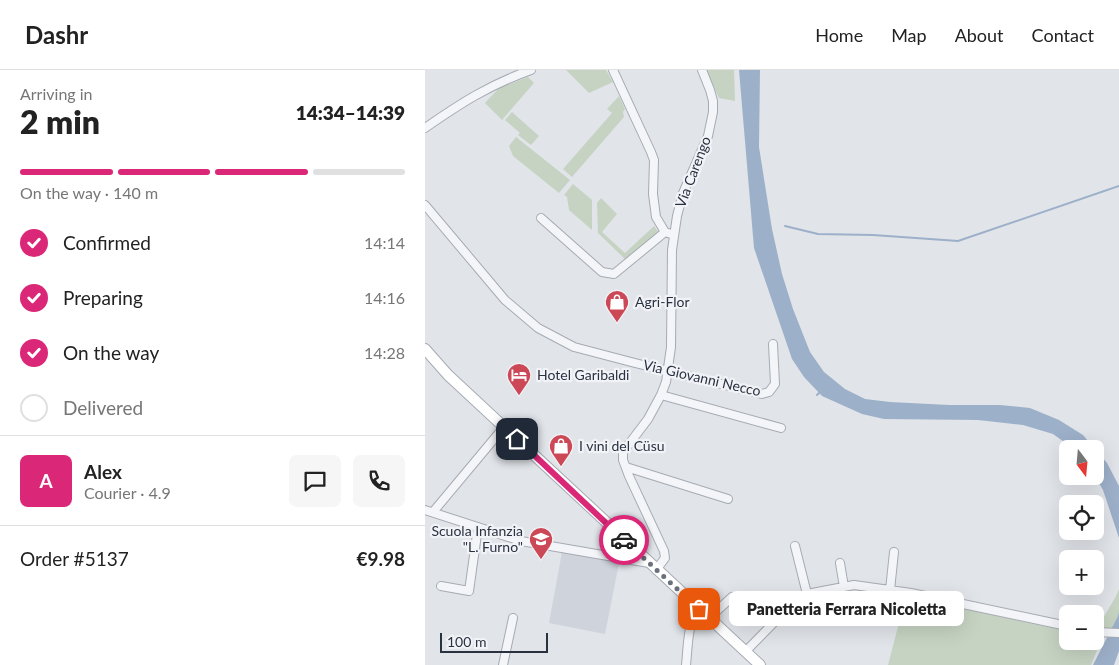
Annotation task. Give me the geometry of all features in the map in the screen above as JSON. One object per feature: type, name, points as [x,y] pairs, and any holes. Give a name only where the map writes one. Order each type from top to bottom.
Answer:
[{"type":"main road","points":[[425,349],[448,374],[504,427],[760,665]]},
{"type":"street","points":[[425,128],[456,106],[495,83],[531,70]]},
{"type":"street","points":[[613,70],[651,152],[656,217],[665,232],[674,236]]},
{"type":"street","name":"Via Carengo","points":[[626,467],[623,460],[623,452],[648,419],[661,395],[669,371],[672,250],[677,216],[683,193],[708,136],[713,112],[710,90],[701,70]]},
{"type":"street","name":"Via Giovanni Necco","points":[[425,205],[505,300],[538,328],[574,347],[762,394],[769,392],[775,384],[773,344]]},
{"type":"street","points":[[541,218],[602,272],[614,274],[665,232]]},
{"type":"street","points":[[661,395],[781,428]]},
{"type":"street","points":[[504,427],[429,511],[521,541],[653,566],[665,558],[664,551],[626,467]]},
{"type":"street","points":[[626,467],[729,499]]},
{"type":"street","points":[[441,586],[469,591],[478,527]]},
{"type":"street","points":[[795,546],[807,594]]},
{"type":"street","points":[[890,590],[894,552]]},
{"type":"street","points":[[840,563],[844,587]]},
{"type":"street","points":[[745,652],[783,612],[807,594],[854,585],[890,590],[1059,624]]},
{"type":"street","points":[[709,618],[732,597]]},
{"type":"street","points":[[686,665],[691,625],[694,615],[699,609]]},
{"type":"street","points":[[503,665],[513,618]]},
{"type":"street","points":[[1104,632],[1119,633]]},
{"type":"shaded area","points":[[562,552],[619,563],[605,634],[549,623]]},
{"type":"green space","points":[[566,70],[606,70],[613,82],[589,93]]},
{"type":"green space","points":[[706,70],[734,70],[735,101],[719,98]]},
{"type":"green space","points":[[528,77],[534,83],[502,120],[485,103],[499,88]]},
{"type":"green space","points":[[619,96],[625,109],[623,112],[624,117],[572,177],[563,169],[612,113],[607,109]]},
{"type":"green space","points":[[512,112],[539,136],[531,145],[518,135],[520,133],[505,120]]},
{"type":"green space","points":[[516,137],[570,180],[559,193],[513,156],[509,146]]},
{"type":"green space","points":[[573,184],[592,200],[592,230],[569,210],[567,197],[564,195]]},
{"type":"green space","points":[[601,198],[617,214],[602,232],[625,253],[654,226],[659,233],[626,260],[598,233],[597,203]]},
{"type":"green space","points":[[1119,589],[1119,616],[1111,631],[1104,630],[1104,617]]},
{"type":"green space","points":[[906,596],[1059,629],[1059,650],[1097,650],[1091,665],[888,665]]},
{"type":"water","points":[[739,70],[760,70],[759,147],[772,229],[782,274],[793,309],[810,352],[824,372],[845,389],[865,399],[890,402],[1000,405],[1030,408],[1059,420],[1083,435],[1087,440],[1061,440],[1053,434],[1023,425],[978,420],[884,419],[862,414],[822,396],[804,377],[792,359],[754,248]]},
{"type":"water","points":[[1104,460],[1119,486],[1119,538],[1100,485],[1104,485]]},
{"type":"water","points":[[1119,612],[1119,651],[1114,665],[1093,665],[1101,650],[1104,650],[1104,643]]},
{"type":"waterway","points":[[785,226],[818,234],[873,235],[958,241],[1119,186]]},
{"type":"waterway","points":[[817,395],[821,391]]},
{"type":"way so far","points":[[624,540],[699,609]]},
{"type":"place","name":"Agri-Flor","points":[[617,323]]},
{"type":"place","name":"Hotel Garibaldi","points":[[519,396]]},
{"type":"place","name":"I vini del Cüsu","points":[[561,467]]},
{"type":"place","name":"Scuola Infanzia \"L. Furno\"","points":[[541,560]]},
{"type":"place","name":"Panetteria Ferrara Nicoletta","points":[[699,609]]},
{"type":"route","points":[[517,439],[624,540]]}]
